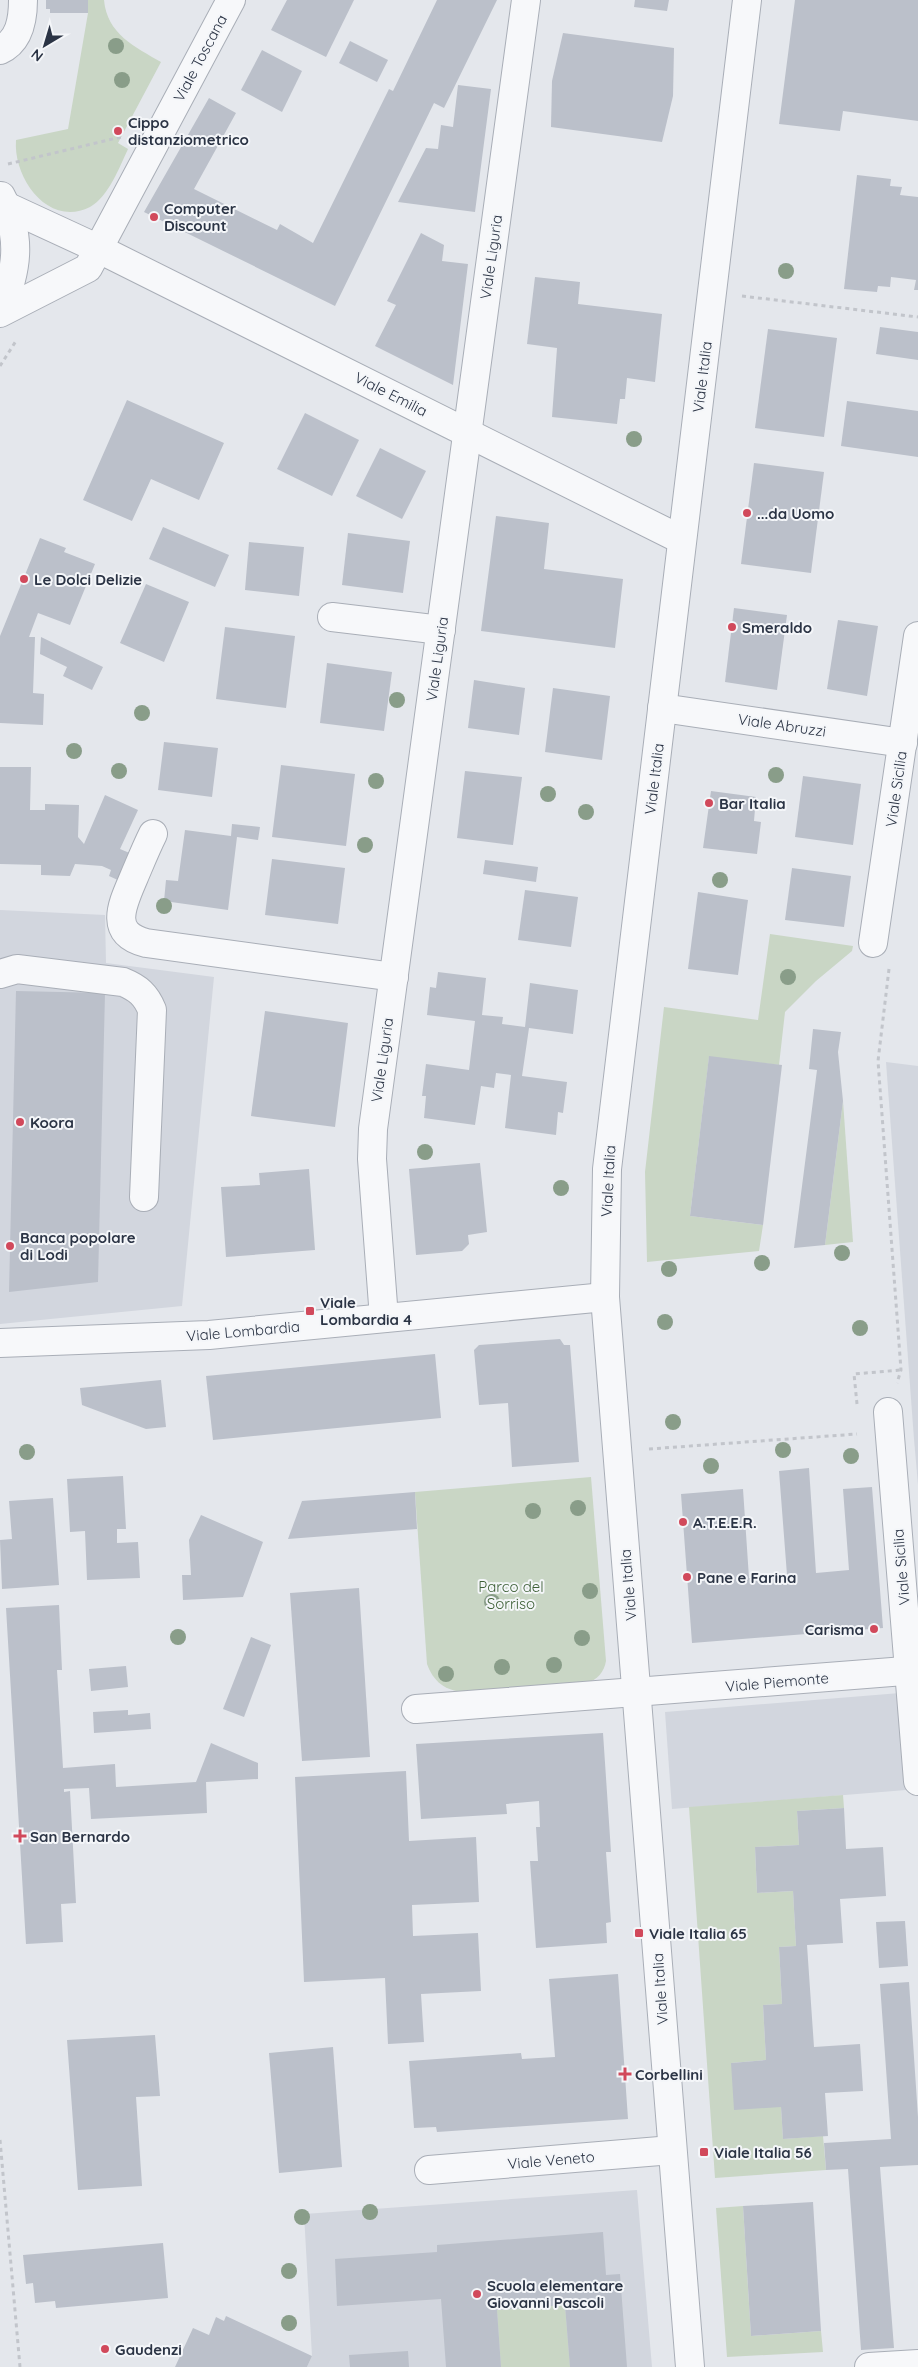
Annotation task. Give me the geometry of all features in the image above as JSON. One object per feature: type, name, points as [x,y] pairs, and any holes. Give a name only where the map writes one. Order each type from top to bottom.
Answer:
[{"type":"street","points":[[0,50],[8,47],[16,36],[23,18],[23,0]]},
{"type":"street","name":"Viale Toscana","points":[[99,249],[231,0]]},
{"type":"street","name":"Viale Liguria","points":[[384,1318],[372,1159],[373,1129],[526,0]]},
{"type":"street","name":"Viale Italia","points":[[690,2367],[606,1297],[607,1169],[747,0]]},
{"type":"street","points":[[0,312],[10,287],[15,262],[14,224],[2,200]]},
{"type":"street","name":"Viale Emilia","points":[[2,200],[682,540]]},
{"type":"street","points":[[0,312],[88,268],[99,249]]},
{"type":"street","points":[[332,617],[441,630]]},
{"type":"street","name":"Viale Sicilia","points":[[873,942],[918,636]]},
{"type":"street","name":"Viale Abruzzi","points":[[662,708],[903,743]]},
{"type":"street","points":[[153,834],[121,911],[123,928],[128,936],[146,943],[394,977]]},
{"type":"street","points":[[0,974],[9,970],[24,969],[123,982],[136,988],[147,997],[152,1010],[144,1197]]},
{"type":"street","name":"Viale Lombardia","points":[[0,1343],[209,1335],[606,1297]]},
{"type":"street","name":"Viale Sicilia","points":[[888,1412],[914,1671],[918,1781]]},
{"type":"street","name":"Viale Piemonte","points":[[416,1709],[636,1694],[914,1671]]},
{"type":"street","name":"Viale Veneto","points":[[429,2170],[672,2150]]},
{"type":"street","points":[[869,2367],[918,2364]]},
{"type":"path","points":[[0,166],[131,134]]},
{"type":"path","points":[[712,292],[918,317]]},
{"type":"path","points":[[873,942],[892,947],[878,1061],[901,1370],[888,1412]]},
{"type":"path","points":[[857,1414],[854,1374],[901,1370]]},
{"type":"path","points":[[618,1452],[859,1434],[858,1424]]},
{"type":"path","points":[[0,2140],[20,2367]]},
{"type":"shaded area","points":[[0,910],[105,915],[106,963],[214,977],[182,1306],[0,1324]]},
{"type":"shaded area","points":[[886,1062],[918,1066],[918,1485],[914,1439]]},
{"type":"shaded area","points":[[900,1693],[906,1790],[672,1809],[665,1712]]},
{"type":"shaded area","name":"Scuola elementare Giovanni Pascoli","points":[[637,2190],[652,2367],[307,2367],[312,2356],[304,2214]]},
{"type":"green space","points":[[88,0],[104,0],[106,12],[116,31],[132,45],[161,62],[118,143],[128,149],[108,189],[90,207],[75,212],[61,211],[48,205],[36,196],[27,184],[17,155],[16,140],[68,129],[88,13]]},
{"type":"green space","points":[[770,934],[853,946],[852,951],[816,981],[785,1012],[779,1065],[709,1057],[690,1216],[763,1225],[759,1251],[647,1262],[645,1172],[664,1007],[758,1020]]},
{"type":"green space","points":[[843,1101],[853,1242],[825,1245]]},
{"type":"green space","name":"Parco del Sorriso","points":[[591,1477],[606,1661],[602,1672],[587,1683],[464,1692],[451,1690],[441,1684],[436,1680],[427,1664],[415,1492]]},
{"type":"green space","points":[[843,1795],[844,1808],[797,1811],[799,1845],[755,1847],[757,1893],[793,1891],[796,1946],[779,1947],[782,2004],[763,2005],[766,2060],[731,2063],[781,2107],[783,2139],[823,2136],[826,2170],[715,2178],[689,1807]]},
{"type":"green space","points":[[743,2206],[751,2336],[821,2331],[823,2352],[727,2357],[716,2208]]},
{"type":"green space","points":[[565,2305],[570,2367],[501,2367],[497,2310]]},
{"type":"building","points":[[46,0],[88,0],[88,13],[50,13],[50,9],[46,9]]},
{"type":"building","points":[[287,0],[354,0],[326,57],[271,30]]},
{"type":"building","points":[[437,0],[497,0],[444,108],[434,103],[335,306],[144,212],[209,98],[236,113],[194,189],[277,230],[280,224],[313,243],[389,89],[393,91]]},
{"type":"building","points":[[635,0],[669,0],[667,11],[634,7]]},
{"type":"building","points":[[795,0],[918,0],[918,121],[843,111],[840,131],[779,124]]},
{"type":"building","points":[[563,33],[674,48],[673,96],[662,142],[551,127],[552,81]]},
{"type":"building","points":[[350,41],[388,60],[377,82],[339,63]]},
{"type":"building","points":[[262,50],[302,71],[282,112],[241,90]]},
{"type":"building","points":[[458,85],[491,89],[475,212],[398,202],[426,148],[438,149],[441,125],[453,127]]},
{"type":"building","points":[[857,175],[891,179],[890,186],[902,187],[900,195],[918,197],[918,290],[914,290],[916,280],[891,277],[890,287],[878,286],[877,292],[844,289]]},
{"type":"building","points":[[421,233],[444,245],[442,261],[468,264],[453,385],[375,346],[396,305],[387,301]]},
{"type":"building","points":[[535,277],[580,282],[578,304],[662,314],[655,382],[627,378],[625,399],[620,399],[617,424],[552,417],[557,348],[527,344]]},
{"type":"building","points":[[880,327],[918,332],[918,360],[876,354]]},
{"type":"building","points":[[768,329],[837,338],[824,437],[755,428]]},
{"type":"building","points":[[127,400],[224,443],[199,500],[151,479],[132,521],[83,500]]},
{"type":"building","points":[[847,401],[918,411],[918,457],[841,446]]},
{"type":"building","points":[[305,413],[359,440],[332,496],[277,469]]},
{"type":"building","points":[[380,448],[426,471],[402,519],[356,496]]},
{"type":"building","points":[[754,463],[824,472],[811,573],[741,564]]},
{"type":"building","points":[[496,516],[549,523],[544,569],[623,579],[615,648],[481,631]]},
{"type":"building","points":[[163,527],[229,555],[215,587],[149,559]]},
{"type":"building","points":[[348,533],[410,541],[403,593],[342,585]]},
{"type":"building","points":[[40,538],[66,548],[64,552],[95,564],[70,625],[38,613],[29,637],[35,637],[33,693],[44,694],[43,725],[0,723],[0,636]]},
{"type":"building","points":[[249,542],[304,547],[299,596],[245,590]]},
{"type":"building","points":[[146,584],[189,602],[164,662],[120,643]]},
{"type":"building","points":[[734,608],[787,615],[777,690],[725,682]]},
{"type":"building","points":[[838,620],[878,626],[867,696],[827,689]]},
{"type":"building","points":[[225,627],[295,636],[286,708],[216,699]]},
{"type":"building","points":[[41,637],[103,667],[92,690],[63,676],[67,667],[40,654]]},
{"type":"building","points":[[327,663],[392,672],[384,731],[320,723]]},
{"type":"building","points":[[474,680],[525,688],[519,735],[468,728]]},
{"type":"building","points":[[553,688],[610,696],[602,760],[545,752]]},
{"type":"building","points":[[164,742],[218,748],[212,797],[158,790]]},
{"type":"building","points":[[281,765],[355,774],[346,846],[272,837]]},
{"type":"building","points":[[0,767],[31,767],[30,810],[45,810],[45,804],[79,805],[78,837],[84,844],[105,795],[138,810],[120,849],[132,854],[120,881],[109,876],[111,870],[102,866],[75,864],[70,876],[41,875],[41,865],[0,864]]},
{"type":"building","points":[[465,771],[522,777],[513,845],[457,838]]},
{"type":"building","points":[[803,776],[861,784],[853,845],[795,837]]},
{"type":"building","points":[[711,791],[756,797],[754,821],[761,822],[757,854],[703,848]]},
{"type":"building","points":[[232,824],[260,827],[258,840],[237,837],[228,910],[164,901],[166,880],[178,881],[185,830],[231,836]]},
{"type":"building","points":[[272,859],[345,868],[338,924],[265,915]]},
{"type":"building","points":[[485,860],[538,867],[536,882],[483,874]]},
{"type":"building","points":[[792,868],[851,876],[844,927],[785,920]]},
{"type":"building","points":[[525,890],[578,897],[571,947],[518,940]]},
{"type":"building","points":[[698,892],[748,900],[738,975],[688,969]]},
{"type":"building","points":[[438,972],[486,978],[482,1015],[503,1017],[502,1024],[525,1027],[530,983],[578,990],[573,1034],[529,1028],[522,1076],[567,1082],[563,1113],[558,1112],[556,1135],[505,1128],[511,1075],[496,1073],[494,1088],[481,1086],[475,1125],[424,1118],[426,1096],[422,1096],[426,1064],[469,1070],[475,1021],[427,1015],[430,987],[436,988]]},
{"type":"building","points":[[16,991],[105,993],[98,1282],[9,1292]]},
{"type":"building","points":[[265,1011],[348,1023],[335,1127],[251,1116]]},
{"type":"building","points":[[813,1029],[841,1032],[838,1052],[843,1101],[825,1245],[794,1248],[817,1070],[809,1069]]},
{"type":"building","points":[[709,1056],[782,1065],[763,1225],[690,1216]]},
{"type":"building","points":[[480,1163],[487,1232],[468,1235],[469,1244],[462,1251],[416,1255],[409,1169]]},
{"type":"building","points":[[309,1169],[315,1250],[226,1257],[221,1187],[260,1185],[259,1173]]},
{"type":"building","points":[[560,1339],[564,1345],[570,1345],[579,1462],[512,1467],[508,1403],[479,1405],[474,1350],[479,1345]]},
{"type":"building","points":[[435,1354],[441,1418],[213,1440],[206,1376]]},
{"type":"building","points":[[161,1380],[166,1427],[146,1429],[82,1405],[80,1388]]},
{"type":"building","points":[[809,1468],[816,1573],[849,1570],[843,1489],[872,1487],[883,1628],[692,1643],[681,1494],[743,1489],[749,1578],[787,1575],[779,1471]]},
{"type":"building","points":[[123,1476],[126,1529],[117,1529],[117,1543],[138,1542],[140,1578],[87,1580],[85,1531],[70,1532],[67,1479]]},
{"type":"building","points":[[415,1492],[417,1529],[288,1539],[302,1501]]},
{"type":"building","points":[[53,1498],[59,1585],[2,1589],[0,1540],[12,1539],[9,1501]]},
{"type":"building","points":[[201,1515],[263,1542],[243,1597],[183,1600],[182,1575],[191,1575],[189,1540]]},
{"type":"building","points":[[359,1588],[370,1757],[302,1761],[290,1593]]},
{"type":"building","points":[[59,1605],[62,1670],[57,1670],[63,1768],[115,1764],[116,1787],[196,1782],[211,1743],[258,1763],[258,1779],[206,1782],[207,1813],[91,1819],[89,1788],[64,1789],[64,1792],[70,1791],[76,1903],[61,1904],[63,1942],[26,1944],[6,1608]]},
{"type":"building","points":[[251,1637],[271,1645],[244,1717],[223,1709]]},
{"type":"building","points":[[126,1666],[128,1687],[91,1691],[89,1669]]},
{"type":"building","points":[[128,1710],[128,1715],[150,1713],[151,1729],[94,1733],[93,1712]]},
{"type":"building","points":[[603,1733],[611,1852],[606,1852],[611,1922],[606,1923],[607,1943],[536,1948],[530,1861],[538,1861],[536,1827],[540,1827],[539,1801],[506,1804],[507,1814],[421,1819],[416,1744]]},
{"type":"building","points":[[406,1771],[409,1841],[476,1837],[479,1902],[412,1905],[413,1936],[478,1933],[481,1991],[421,1994],[424,2042],[388,2044],[385,1978],[304,1982],[295,1777]]},
{"type":"building","points":[[844,1808],[846,1849],[883,1847],[886,1896],[840,1899],[843,1943],[807,1945],[814,2047],[860,2044],[863,2091],[825,2093],[828,2136],[783,2139],[781,2107],[734,2110],[731,2063],[766,2060],[763,2005],[782,2004],[779,1947],[796,1946],[793,1891],[757,1893],[755,1847],[799,1845],[797,1811]]},
{"type":"building","points":[[905,1921],[908,1966],[879,1968],[876,1922]]},
{"type":"building","points":[[618,1974],[628,2119],[437,2132],[436,2127],[414,2128],[409,2061],[521,2053],[522,2059],[555,2057],[549,1979]]},
{"type":"building","points":[[909,1982],[918,2117],[918,2165],[880,2167],[894,2348],[861,2350],[848,2169],[826,2170],[824,2143],[891,2139],[880,1984]]},
{"type":"building","points":[[155,2035],[160,2096],[136,2097],[142,2186],[78,2190],[67,2040]]},
{"type":"building","points":[[333,2047],[342,2167],[279,2173],[269,2053]]},
{"type":"building","points":[[813,2202],[821,2331],[751,2336],[743,2206]]},
{"type":"building","points":[[603,2232],[606,2275],[620,2274],[627,2367],[570,2367],[565,2305],[497,2310],[501,2367],[446,2367],[441,2299],[337,2306],[335,2259],[437,2252],[437,2245]]},
{"type":"building","points":[[163,2243],[168,2298],[56,2308],[55,2301],[35,2303],[33,2283],[26,2284],[23,2255]]},
{"type":"building","points":[[226,2316],[312,2356],[307,2367],[175,2367],[193,2328],[209,2335],[216,2317],[224,2321]]},
{"type":"building","points":[[408,2351],[409,2367],[350,2367],[349,2355]]},
{"type":"place","name":"Cippo distanziometrico","points":[[118,131]]},
{"type":"place","name":"Computer Discount","points":[[154,217]]},
{"type":"place","name":"...da Uomo","points":[[747,513]]},
{"type":"place","name":"Le Dolci Delizie","points":[[24,579]]},
{"type":"place","name":"Smeraldo","points":[[732,627]]},
{"type":"place","name":"Bar Italia","points":[[709,803]]},
{"type":"place","name":"Koora","points":[[20,1122]]},
{"type":"place","name":"Banca popolare di Lodi","points":[[10,1246]]},
{"type":"place","name":"Viale Lombardia 4","points":[[310,1311]]},
{"type":"place","name":"A.T.E.E.R.","points":[[683,1522]]},
{"type":"place","name":"Pane e Farina","points":[[687,1577]]},
{"type":"place","name":"Carisma","points":[[874,1629]]},
{"type":"place","name":"San Bernardo","points":[[20,1836]]},
{"type":"place","name":"Viale Italia 65","points":[[639,1933]]},
{"type":"place","name":"Corbellini","points":[[625,2074]]},
{"type":"place","name":"Viale Italia 56","points":[[704,2152]]},
{"type":"place","name":"Scuola elementare Giovanni Pascoli","points":[[477,2294]]},
{"type":"place","name":"Gaudenzi","points":[[105,2349]]}]
